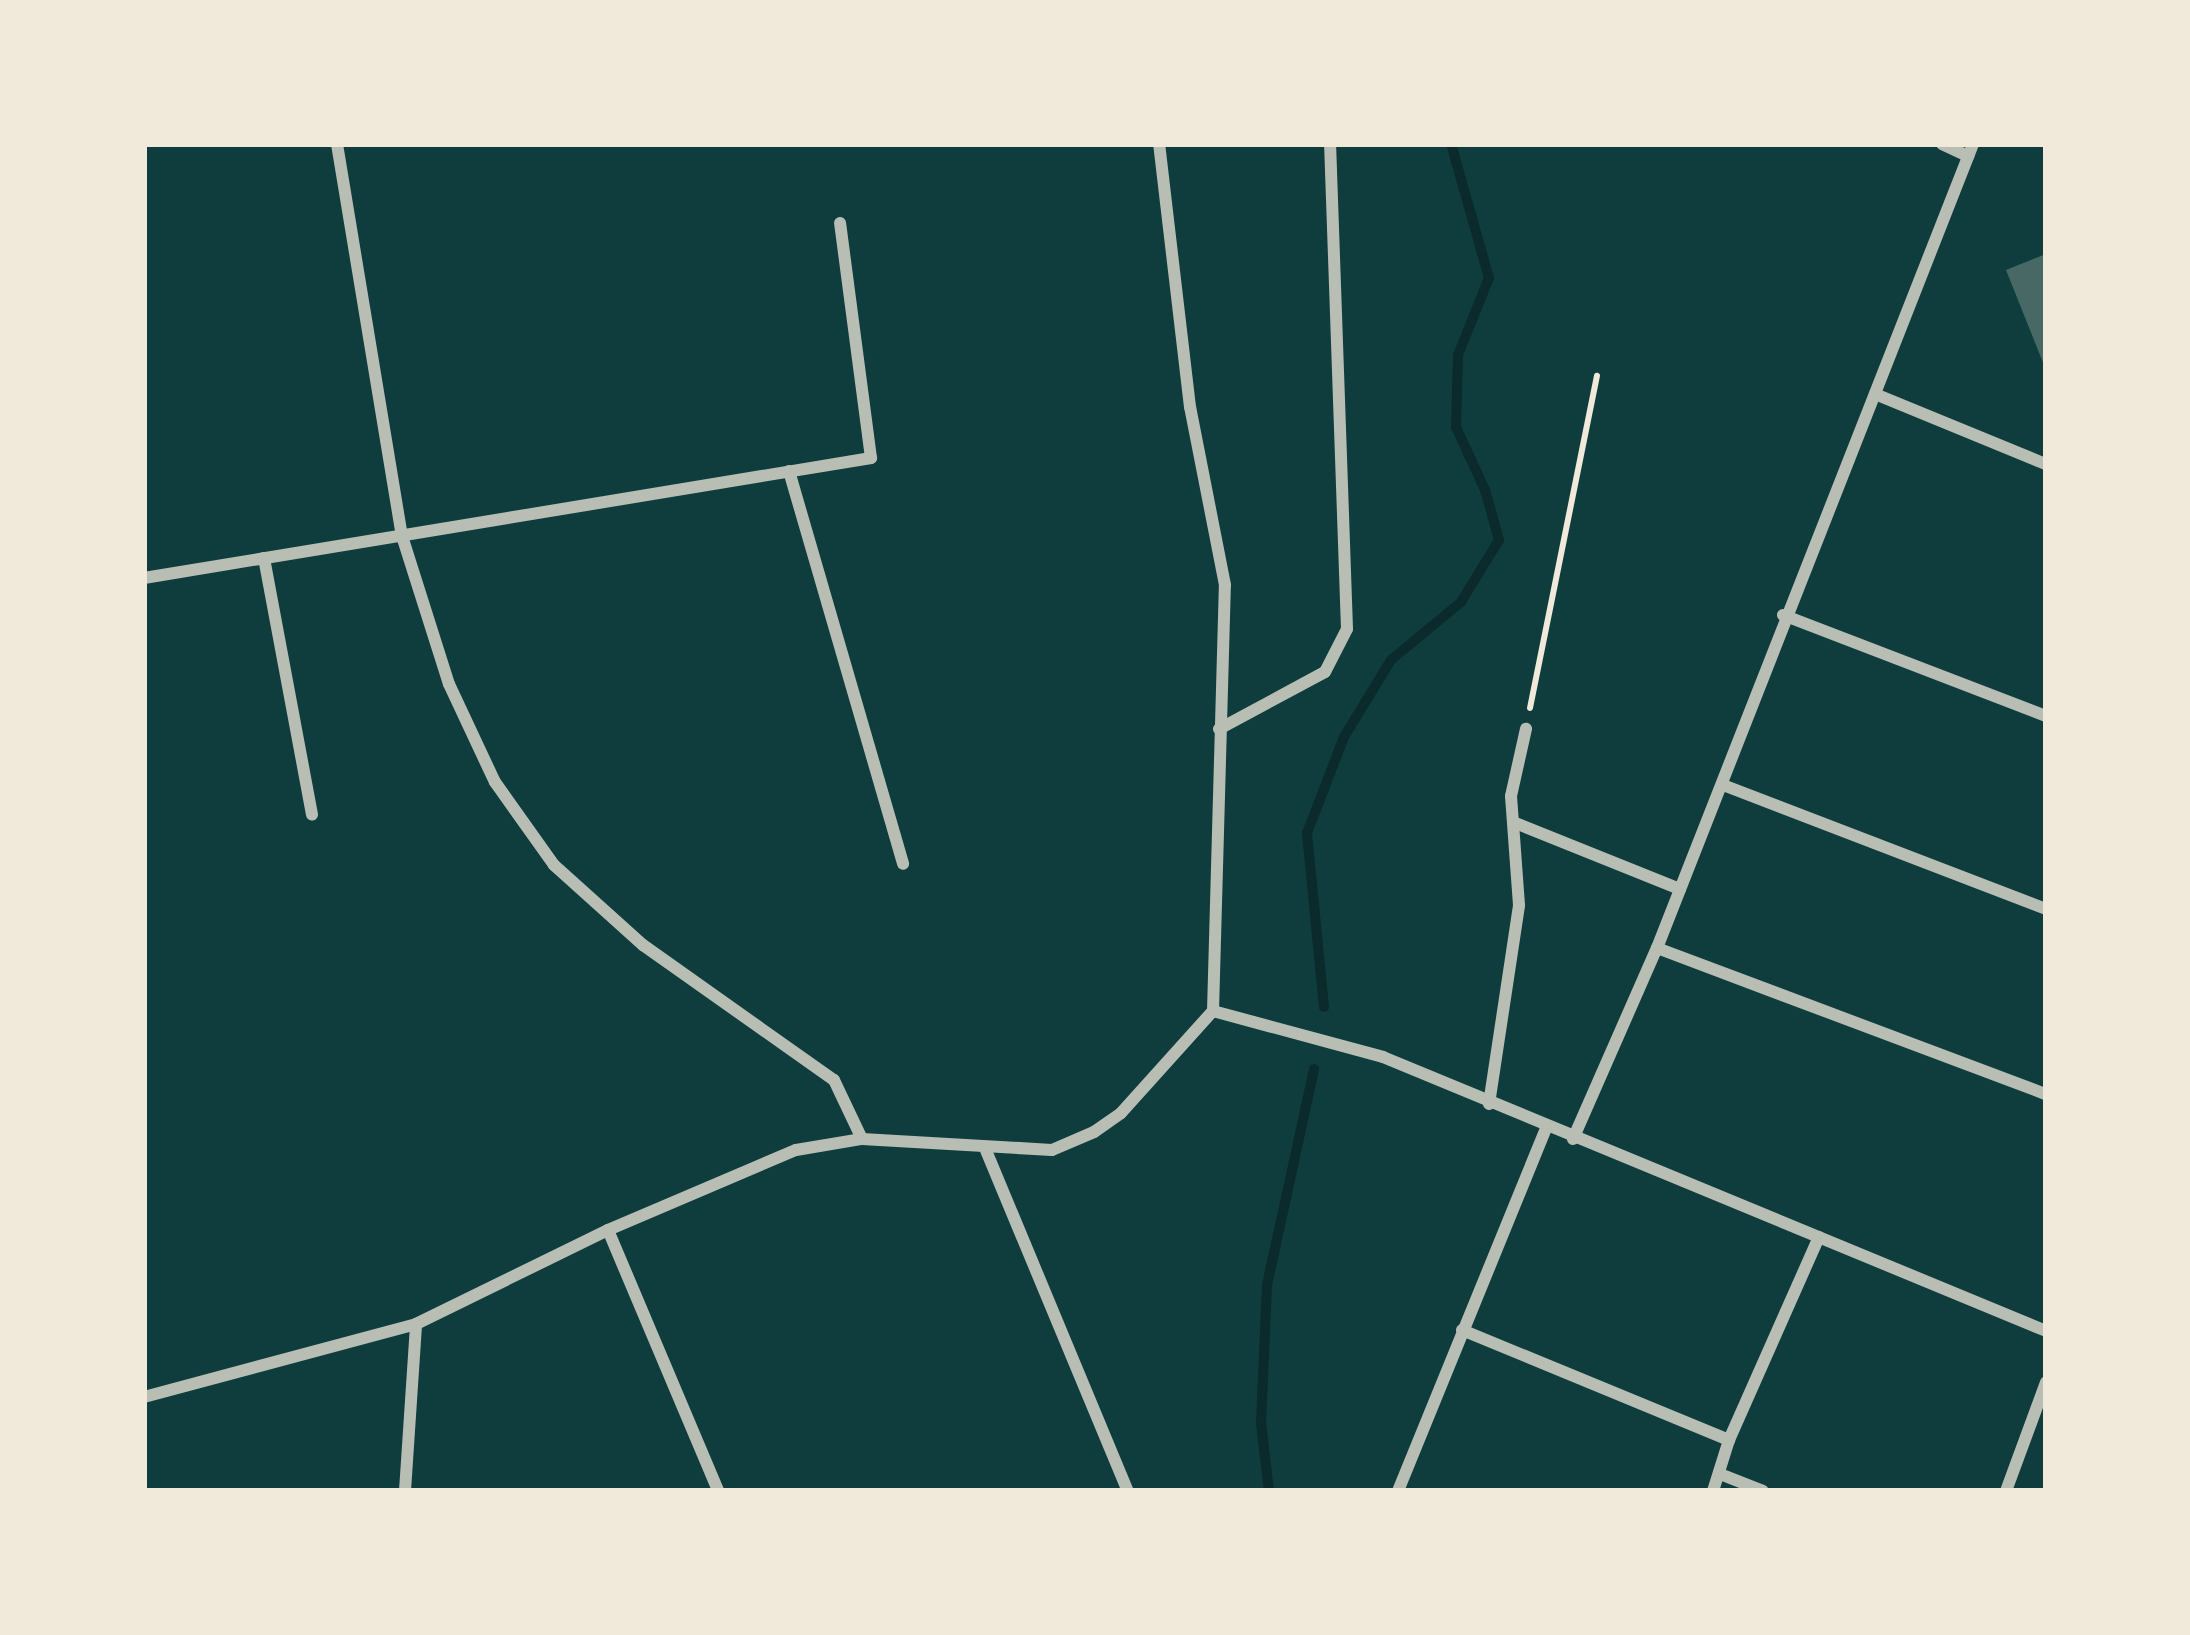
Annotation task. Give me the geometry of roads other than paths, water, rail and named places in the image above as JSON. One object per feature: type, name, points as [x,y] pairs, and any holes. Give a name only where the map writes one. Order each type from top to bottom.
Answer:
[{"type":"street","points":[[337,144],[402,536],[449,684],[495,782],[554,865],[644,945],[834,1080],[862,1139]]},
{"type":"street","points":[[144,1396],[416,1324],[608,1229],[796,1150],[862,1139],[1052,1150],[1094,1132],[1121,1112],[1213,1011],[1225,585],[1190,407],[1159,144]]},
{"type":"street","points":[[1219,729],[1325,672],[1347,629],[1330,144]]},
{"type":"street","points":[[1573,1139],[1681,890],[1784,615],[1971,150],[1942,144]]},
{"type":"street","points":[[144,578],[871,458],[839,223]]},
{"type":"street","points":[[1875,394],[2046,464]]},
{"type":"street","points":[[789,470],[903,864]]},
{"type":"street","points":[[264,558],[312,815]]},
{"type":"street","points":[[1784,615],[2046,716]]},
{"type":"street","points":[[1489,1104],[1519,905],[1511,796],[1526,729]]},
{"type":"street","points":[[1723,785],[2046,909]]},
{"type":"street","points":[[1513,822],[1681,890]]},
{"type":"street","points":[[1657,947],[2046,1094]]},
{"type":"street","points":[[1213,1011],[1383,1057],[1546,1129],[2046,1331]]},
{"type":"street","points":[[1398,1491],[1546,1129]]},
{"type":"street","points":[[985,1148],[1128,1491]]},
{"type":"street","points":[[608,1229],[718,1491]]},
{"type":"street","points":[[1713,1491],[1729,1440],[1819,1237]]},
{"type":"street","points":[[405,1491],[416,1324]]},
{"type":"street","points":[[1462,1330],[1729,1440]]},
{"type":"street","points":[[2006,1491],[2046,1382]]},
{"type":"street","points":[[1720,1474],[1763,1491]]},
{"type":"waterway","points":[[1324,1007],[1307,833],[1344,737],[1391,660],[1461,602],[1499,540],[1485,490],[1456,427],[1458,355],[1489,278],[1451,144]]},
{"type":"waterway","points":[[1269,1491],[1261,1423],[1267,1285],[1314,1069]]}]
